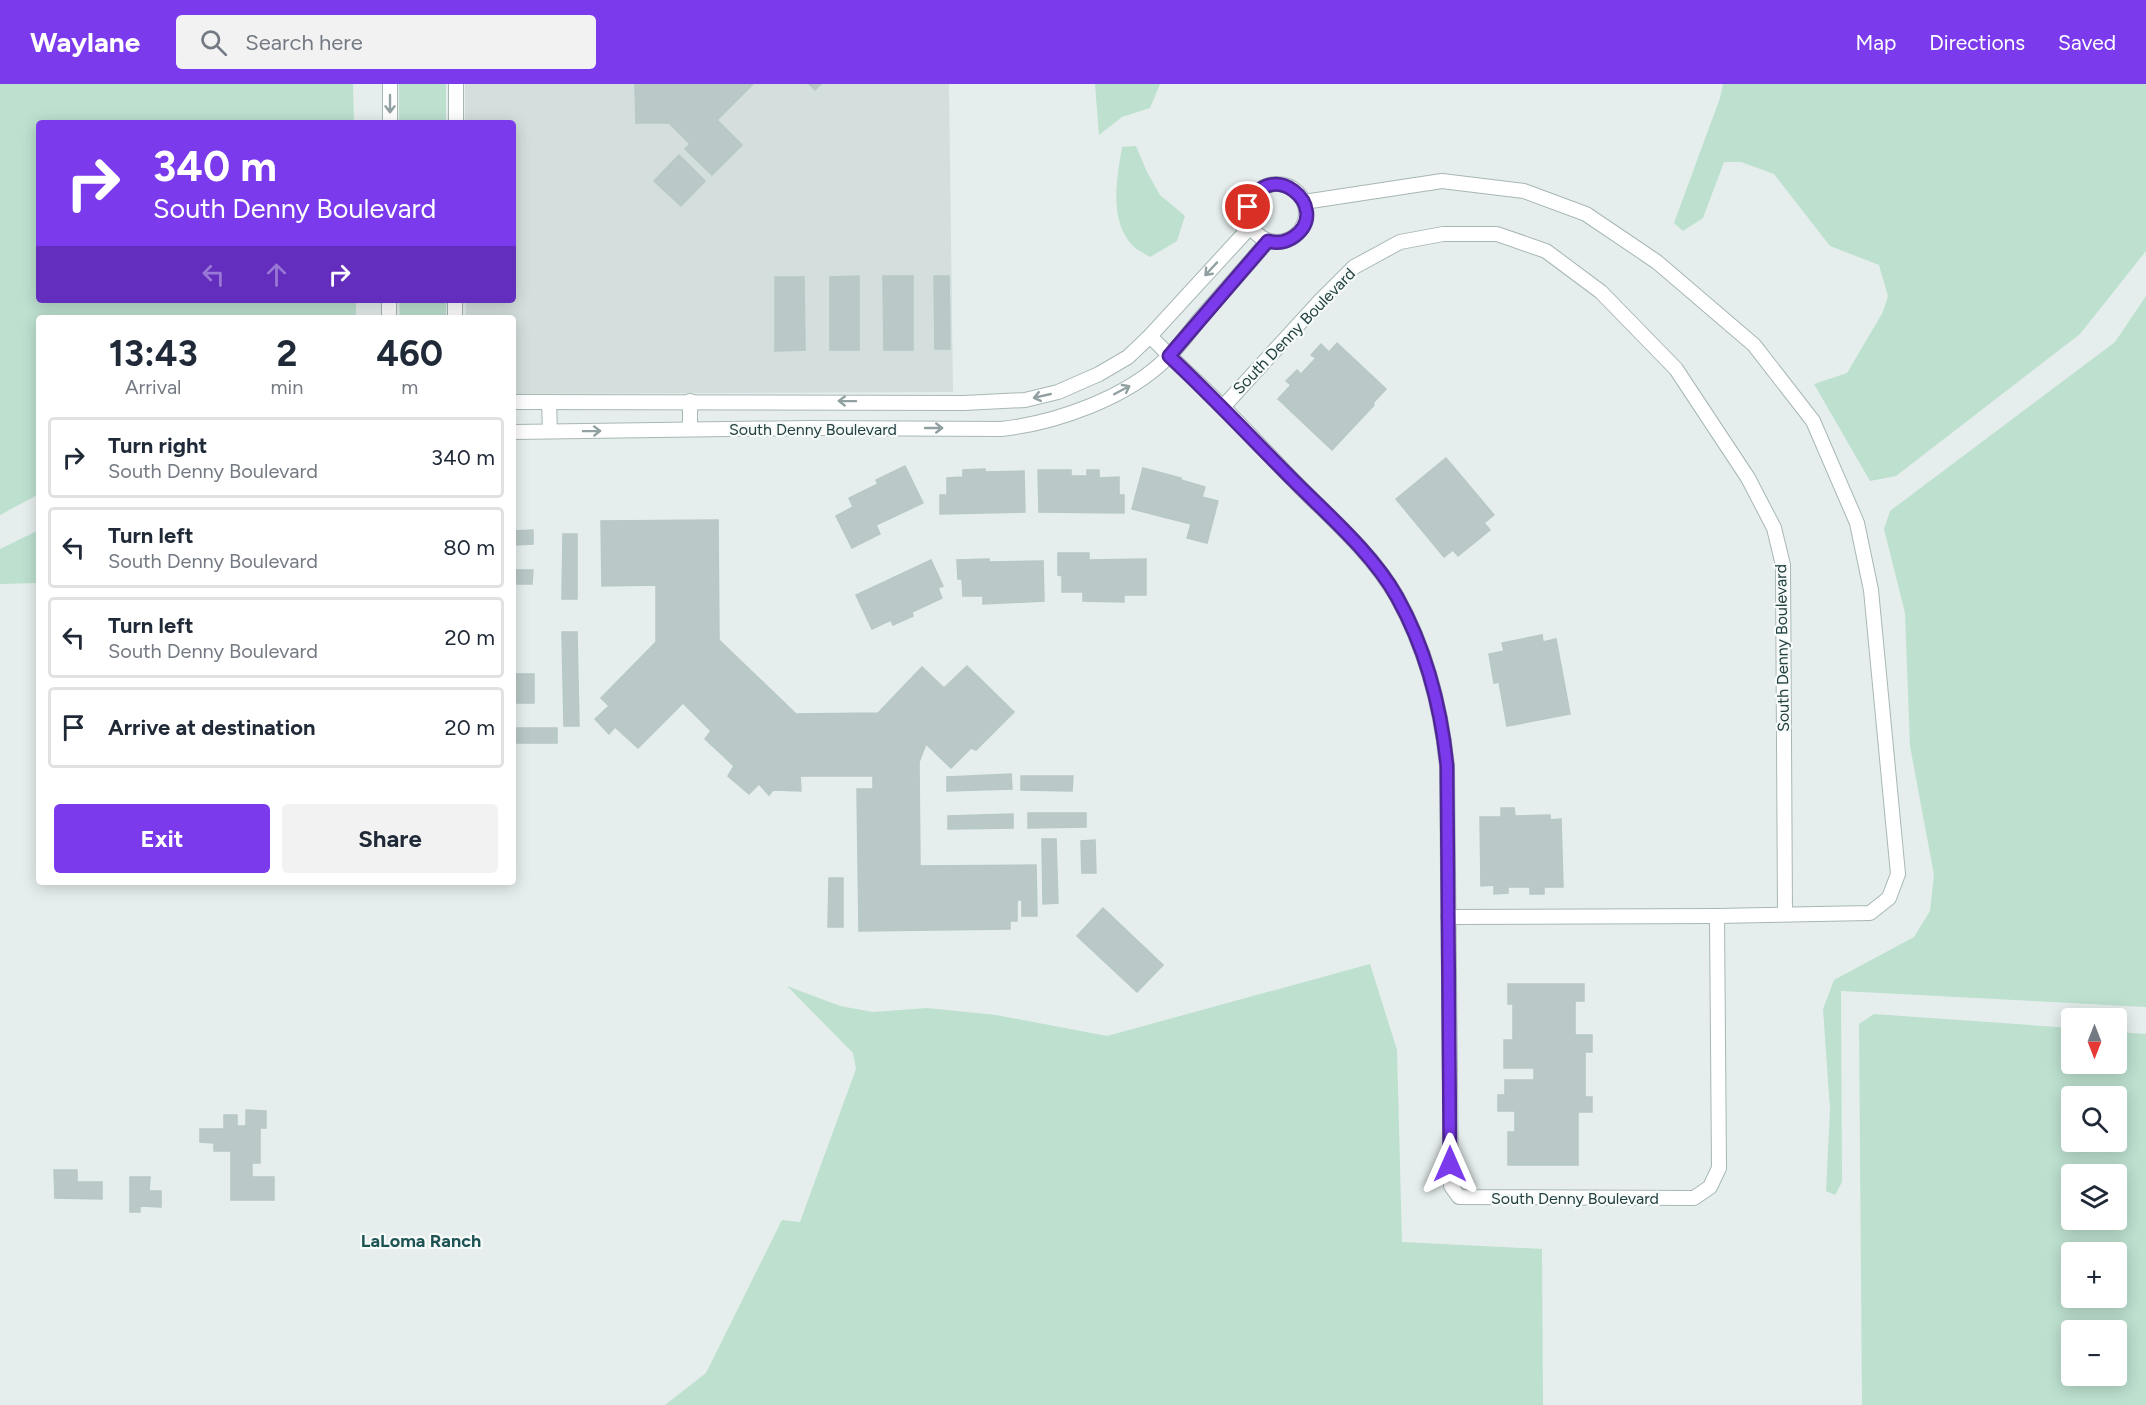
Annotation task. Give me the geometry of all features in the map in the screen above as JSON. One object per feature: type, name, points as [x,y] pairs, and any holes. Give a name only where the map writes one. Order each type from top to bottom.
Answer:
[{"type":"street","points":[[390,84],[390,120]]},
{"type":"street","points":[[456,84],[456,120]]},
{"type":"street","points":[[1304,202],[1442,181],[1524,191],[1586,214],[1657,262],[1754,345],[1813,421],[1857,523],[1871,590],[1898,874],[1889,898],[1870,913],[1448,917]]},
{"type":"street","points":[[1275,184],[1293,189],[1304,202],[1306,217],[1299,232],[1292,238],[1283,242],[1268,241],[1256,234],[1251,226],[1248,207],[1252,198],[1266,186],[1275,184]]},
{"type":"street","name":"South Denny Boulevard","points":[[516,402],[964,403],[1025,400],[1058,392],[1099,374],[1128,357],[1251,226]]},
{"type":"street","name":"South Denny Boulevard","points":[[1222,407],[1354,267],[1400,242],[1443,234],[1497,234],[1546,251],[1601,292],[1676,369],[1748,478],[1774,528],[1783,565],[1785,914]]},
{"type":"street","name":"South Denny Boulevard","points":[[516,432],[809,428],[1001,429],[1030,426],[1070,414],[1104,400],[1132,384],[1169,356],[1268,241]]},
{"type":"street","name":"South Denny Boulevard","points":[[1150,336],[1345,532],[1375,566],[1396,596],[1434,685],[1444,732],[1447,766],[1450,1186],[1459,1197],[1694,1198],[1710,1187],[1719,1168],[1717,916]]},
{"type":"street","points":[[690,401],[690,429]]},
{"type":"street","points":[[549,402],[550,431]]},
{"type":"shaded area","points":[[465,84],[949,84],[953,392],[516,394],[516,315],[466,315],[466,303],[516,303],[516,120],[465,120]]},
{"type":"green space","points":[[0,84],[353,84],[354,120],[36,120],[36,303],[356,303],[356,315],[36,315],[36,496],[0,515]]},
{"type":"green space","points":[[399,84],[446,84],[446,120],[399,120]]},
{"type":"green space","points":[[1095,84],[1160,84],[1150,108],[1122,117],[1099,135]]},
{"type":"green space","points":[[1723,84],[2146,84],[2146,251],[2080,334],[1896,476],[1870,481],[1814,384],[1847,373],[1883,312],[1888,296],[1879,265],[1830,246],[1774,174],[1741,162],[1724,162],[1703,218],[1683,231],[1674,223],[1720,98]]},
{"type":"green space","points":[[1136,146],[1160,195],[1185,216],[1177,241],[1150,257],[1134,247],[1126,237],[1117,213],[1118,172],[1122,147]]},
{"type":"green space","points":[[2146,296],[2146,1007],[1841,991],[1842,1182],[1835,1195],[1826,1191],[1830,1109],[1823,1009],[1834,980],[1914,937],[1930,911],[1934,875],[1910,746],[1905,613],[1884,529],[1890,511],[2115,342]]},
{"type":"green space","points":[[399,303],[446,303],[446,315],[400,315]]},
{"type":"green space","points":[[36,531],[36,583],[0,584],[0,549]]},
{"type":"green space","points":[[1370,964],[1397,1050],[1402,1242],[1542,1249],[1543,1405],[665,1405],[706,1373],[782,1220],[800,1222],[856,1069],[853,1053],[787,986],[840,1006],[873,1012],[927,1008],[996,1015],[1107,1036]]},
{"type":"green space","points":[[1874,1014],[2061,1027],[2061,1074],[2127,1074],[2127,1033],[2146,1034],[2146,1405],[1862,1405],[1859,1024]]},
{"type":"building","points":[[635,84],[753,84],[717,120],[742,145],[712,175],[685,149],[690,144],[669,123],[636,123]]},
{"type":"building","points":[[809,84],[821,84],[815,90]]},
{"type":"building","points":[[679,155],[705,181],[681,206],[654,181]]},
{"type":"building","points":[[859,276],[859,350],[830,350],[830,277]]},
{"type":"building","points":[[883,276],[913,276],[913,350],[884,350]]},
{"type":"building","points":[[934,276],[949,276],[950,349],[935,349]]},
{"type":"building","points":[[775,277],[804,277],[805,350],[775,351]]},
{"type":"building","points":[[1337,343],[1386,389],[1332,450],[1278,399],[1291,385],[1286,381],[1297,370],[1301,374],[1316,358],[1311,355],[1321,344],[1329,352]]},
{"type":"building","points":[[1446,458],[1494,515],[1484,523],[1490,530],[1458,556],[1453,550],[1444,557],[1396,499]]},
{"type":"building","points":[[905,466],[923,503],[876,525],[880,534],[852,548],[836,516],[853,507],[849,498],[878,484],[876,480]]},
{"type":"building","points":[[1143,468],[1205,487],[1202,497],[1218,501],[1207,543],[1187,538],[1191,524],[1132,509]]},
{"type":"building","points":[[985,469],[985,472],[1024,471],[1025,512],[940,514],[940,495],[947,495],[947,478],[963,477],[963,470]]},
{"type":"building","points":[[1038,470],[1071,470],[1071,476],[1087,476],[1087,470],[1099,470],[1099,478],[1119,477],[1119,495],[1124,495],[1124,513],[1039,512]]},
{"type":"building","points":[[718,520],[719,640],[796,714],[878,713],[922,667],[944,688],[967,666],[1014,712],[976,750],[971,748],[951,768],[926,744],[919,762],[920,866],[1036,865],[1037,916],[1022,916],[1022,900],[1017,900],[1017,921],[1010,921],[1010,929],[859,931],[857,789],[873,789],[873,776],[800,776],[801,791],[773,790],[769,795],[759,784],[749,794],[728,776],[734,766],[705,739],[711,731],[683,703],[638,748],[615,727],[609,734],[595,719],[609,706],[601,698],[656,642],[656,585],[602,586],[601,521]]},
{"type":"building","points":[[533,530],[533,544],[516,545],[516,531]]},
{"type":"building","points":[[563,534],[577,534],[577,599],[562,599]]},
{"type":"building","points":[[1058,553],[1089,553],[1089,560],[1146,559],[1146,595],[1124,595],[1124,602],[1083,601],[1083,592],[1062,592],[1062,576],[1058,575]]},
{"type":"building","points":[[989,559],[989,562],[1043,561],[1044,601],[983,604],[983,596],[963,596],[962,579],[958,579],[957,560]]},
{"type":"building","points":[[931,560],[943,586],[938,588],[942,598],[912,612],[913,616],[893,625],[891,620],[872,629],[856,595]]},
{"type":"building","points":[[516,570],[533,570],[532,584],[516,584]]},
{"type":"building","points":[[562,632],[577,632],[579,726],[564,726]]},
{"type":"building","points":[[1542,635],[1543,642],[1556,639],[1570,714],[1507,726],[1499,682],[1494,683],[1489,654],[1504,651],[1502,643]]},
{"type":"building","points":[[516,674],[534,674],[534,703],[516,703]]},
{"type":"building","points":[[516,728],[557,728],[557,743],[516,743]]},
{"type":"building","points":[[1011,774],[1012,789],[947,791],[947,777]]},
{"type":"building","points":[[1021,776],[1073,776],[1072,791],[1021,790]]},
{"type":"building","points":[[1501,808],[1514,808],[1515,816],[1550,815],[1550,820],[1561,819],[1563,887],[1544,887],[1544,894],[1530,894],[1530,887],[1508,887],[1508,893],[1494,894],[1494,885],[1481,886],[1480,817],[1501,817]]},
{"type":"building","points":[[1028,813],[1086,813],[1086,827],[1028,828]]},
{"type":"building","points":[[1013,814],[1013,828],[948,829],[948,816]]},
{"type":"building","points":[[1042,839],[1056,839],[1058,903],[1043,904]]},
{"type":"building","points":[[1095,840],[1096,873],[1082,873],[1081,841]]},
{"type":"building","points":[[829,878],[843,878],[843,927],[828,927]]},
{"type":"building","points":[[1103,908],[1163,965],[1137,992],[1077,936]]},
{"type":"building","points":[[1508,984],[1584,984],[1584,1001],[1575,1001],[1575,1035],[1592,1035],[1592,1052],[1585,1052],[1585,1097],[1592,1097],[1592,1112],[1578,1112],[1578,1165],[1508,1165],[1508,1132],[1515,1132],[1515,1111],[1498,1111],[1498,1095],[1505,1095],[1505,1080],[1534,1080],[1534,1068],[1504,1068],[1504,1040],[1513,1040],[1513,1004],[1508,1004]]},
{"type":"building","points":[[246,1110],[266,1111],[266,1128],[260,1128],[260,1163],[252,1163],[252,1177],[274,1177],[274,1200],[231,1200],[231,1151],[214,1151],[214,1143],[200,1142],[200,1129],[224,1129],[224,1115],[237,1115],[237,1126],[246,1126]]},
{"type":"building","points":[[54,1170],[77,1170],[77,1182],[102,1182],[102,1199],[55,1198]]},
{"type":"building","points":[[130,1177],[150,1177],[149,1191],[161,1191],[161,1207],[140,1206],[140,1212],[130,1212]]},
{"type":"district","name":"LaLoma Ranch","points":[[421,1241]]},
{"type":"route","points":[[1248,207],[1258,191],[1266,186],[1284,185],[1300,195],[1306,209],[1306,217],[1299,232],[1292,238],[1283,242],[1268,241],[1169,356],[1345,532],[1375,566],[1396,596],[1434,685],[1444,732],[1447,766],[1450,1164]]}]
